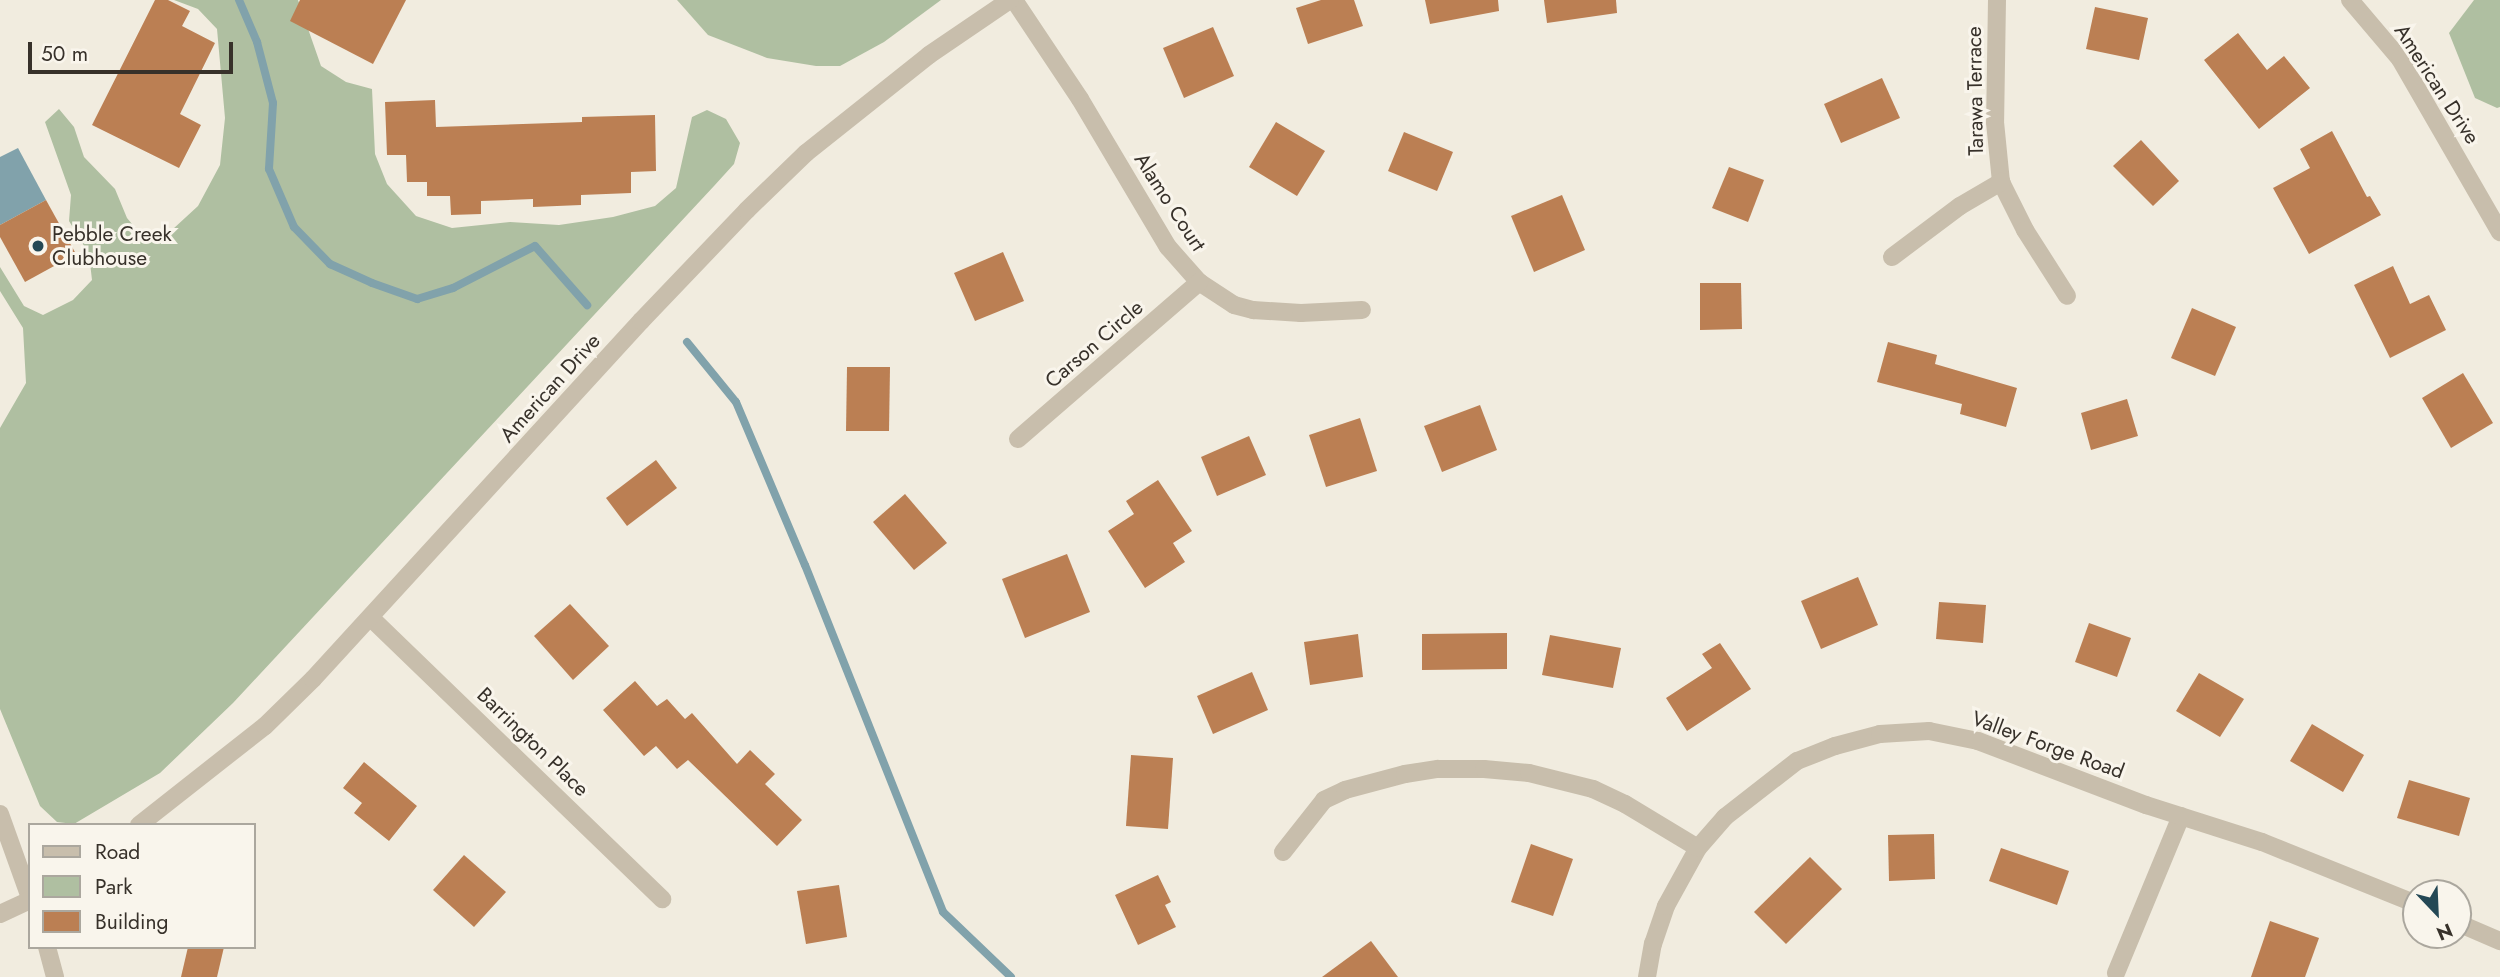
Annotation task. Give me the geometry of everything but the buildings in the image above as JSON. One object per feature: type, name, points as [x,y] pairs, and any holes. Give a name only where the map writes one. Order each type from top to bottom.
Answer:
[{"type":"street","name":"Alamo Court","points":[[1012,0],[1080,99],[1168,247],[1199,282],[1234,305],[1253,310],[1301,313],[1362,310]]},
{"type":"street","name":"American Drive","points":[[142,823],[265,726],[371,618],[640,321],[747,210],[856,112],[929,55],[1012,0]]},
{"type":"street","name":"Tarawa Terrace","points":[[1997,0],[1994,122],[2001,182],[2025,230],[2067,296]]},
{"type":"street","name":"American Drive","points":[[2350,0],[2400,60],[2500,232]]},
{"type":"street","name":"Tarawa Terrace","points":[[1892,257],[1960,206],[2001,182]]},
{"type":"street","name":"Carson Circle","points":[[1018,439],[1199,282]]},
{"type":"street","name":"Barrington Place","points":[[371,618],[662,900]]},
{"type":"street","name":"Valley Forge Road","points":[[1647,977],[1653,944],[1666,906],[1698,848],[1746,799],[1797,761],[1835,746],[1880,734],[1929,731],[1978,741],[2180,816],[2262,842],[2402,898]]},
{"type":"street","points":[[1283,852],[1324,800],[1345,790],[1405,774],[1484,769],[1529,773],[1592,789],[1625,804],[1698,848]]},
{"type":"street","points":[[0,814],[28,893]]},
{"type":"street","points":[[2116,973],[2180,816]]},
{"type":"street","points":[[0,914],[28,900]]},
{"type":"street","points":[[2472,929],[2500,941]]},
{"type":"street","points":[[48,949],[55,977]]},
{"type":"green space","points":[[174,0],[298,0],[321,66],[346,82],[372,89],[375,154],[387,184],[416,216],[452,228],[510,222],[559,225],[613,217],[655,206],[676,188],[692,117],[707,110],[726,119],[740,143],[734,164],[233,703],[160,773],[76,823],[57,822],[40,806],[0,709],[0,428],[26,383],[23,328],[0,291],[0,267],[24,306],[43,315],[73,300],[92,280],[89,254],[69,221],[71,195],[45,122],[59,109],[74,127],[84,157],[115,189],[127,218],[143,237],[173,229],[198,206],[220,165],[225,118],[217,29],[198,9]]},
{"type":"green space","points":[[677,0],[941,0],[884,42],[840,66],[816,66],[767,58],[708,35]]},
{"type":"green space","points":[[2474,0],[2500,0],[2500,107],[2497,108],[2475,98],[2449,33]]},
{"type":"water","points":[[18,148],[46,200],[0,225],[0,157]]},
{"type":"waterway","points":[[239,0],[257,42],[273,103],[269,169],[294,227],[330,264],[417,299],[453,288],[535,246],[587,305]]},
{"type":"waterway","points":[[687,342],[736,402],[805,565],[943,912],[1011,977]]},
{"type":"place","name":"Pebble Creek Clubhouse","points":[[38,246]]}]
